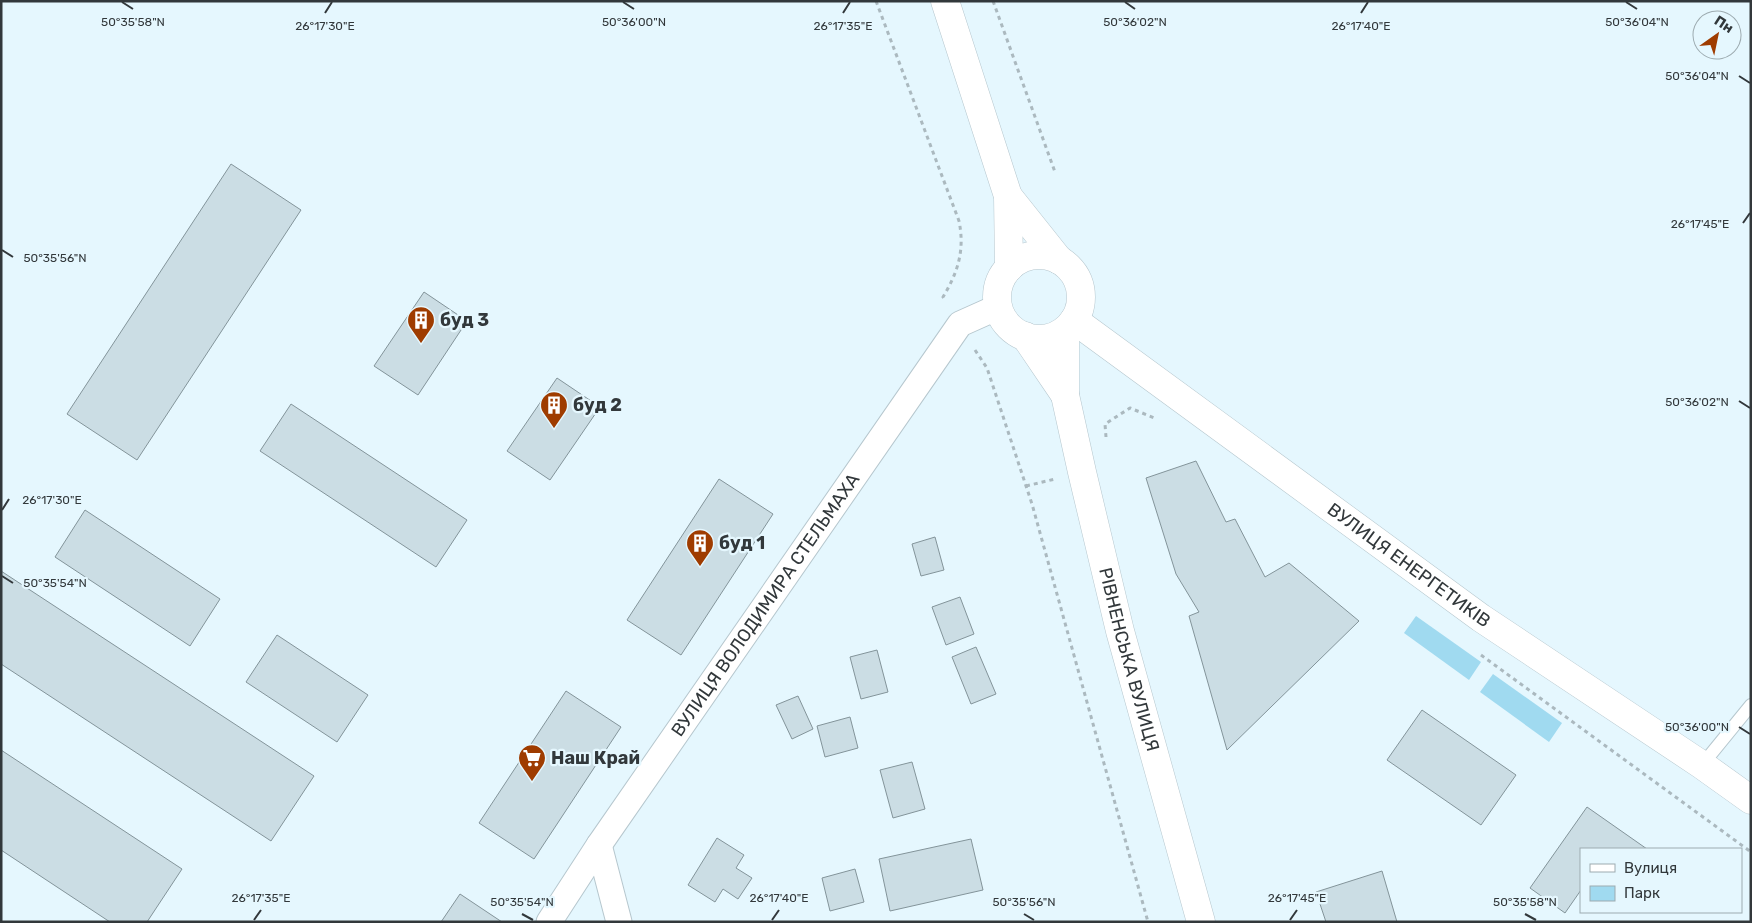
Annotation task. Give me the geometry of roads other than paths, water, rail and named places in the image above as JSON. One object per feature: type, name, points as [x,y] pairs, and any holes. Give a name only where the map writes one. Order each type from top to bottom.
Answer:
[{"type":"main road","points":[[945,1],[1008,196],[1009,268]]},
{"type":"main road","points":[[1008,196],[1059,260],[1070,269],[1078,280],[1081,294],[1080,308],[1069,326],[1065,395]]},
{"type":"main road","points":[[1059,260],[1046,256],[1033,256],[1020,260],[1009,268],[1001,279],[997,293],[998,307],[1004,319],[1013,330],[1025,336],[1046,338],[1069,326]]},
{"type":"main road","name":"ВУЛИЦЯ ЕНЕРГЕТИКІВ","points":[[1069,326],[1481,618],[1702,765],[1751,800]]},
{"type":"main road","points":[[1025,336],[1065,395]]},
{"type":"main road","name":"РІВНЕНСЬКА ВУЛИЦЯ","points":[[1065,395],[1120,631],[1201,922]]},
{"type":"street","name":"ВУЛИЦЯ ВОЛОДИМИРА СТЕЛЬМАХА","points":[[549,922],[598,846],[960,324],[998,307]]},
{"type":"street","points":[[598,846],[619,922]]},
{"type":"lane","points":[[1702,765],[1751,705]]},
{"type":"place","name":"буд 3","points":[[421,344]]},
{"type":"place","name":"буд 2","points":[[554,429]]},
{"type":"place","name":"буд 1","points":[[700,567]]},
{"type":"place","name":"Наш Край","points":[[532,782]]}]
